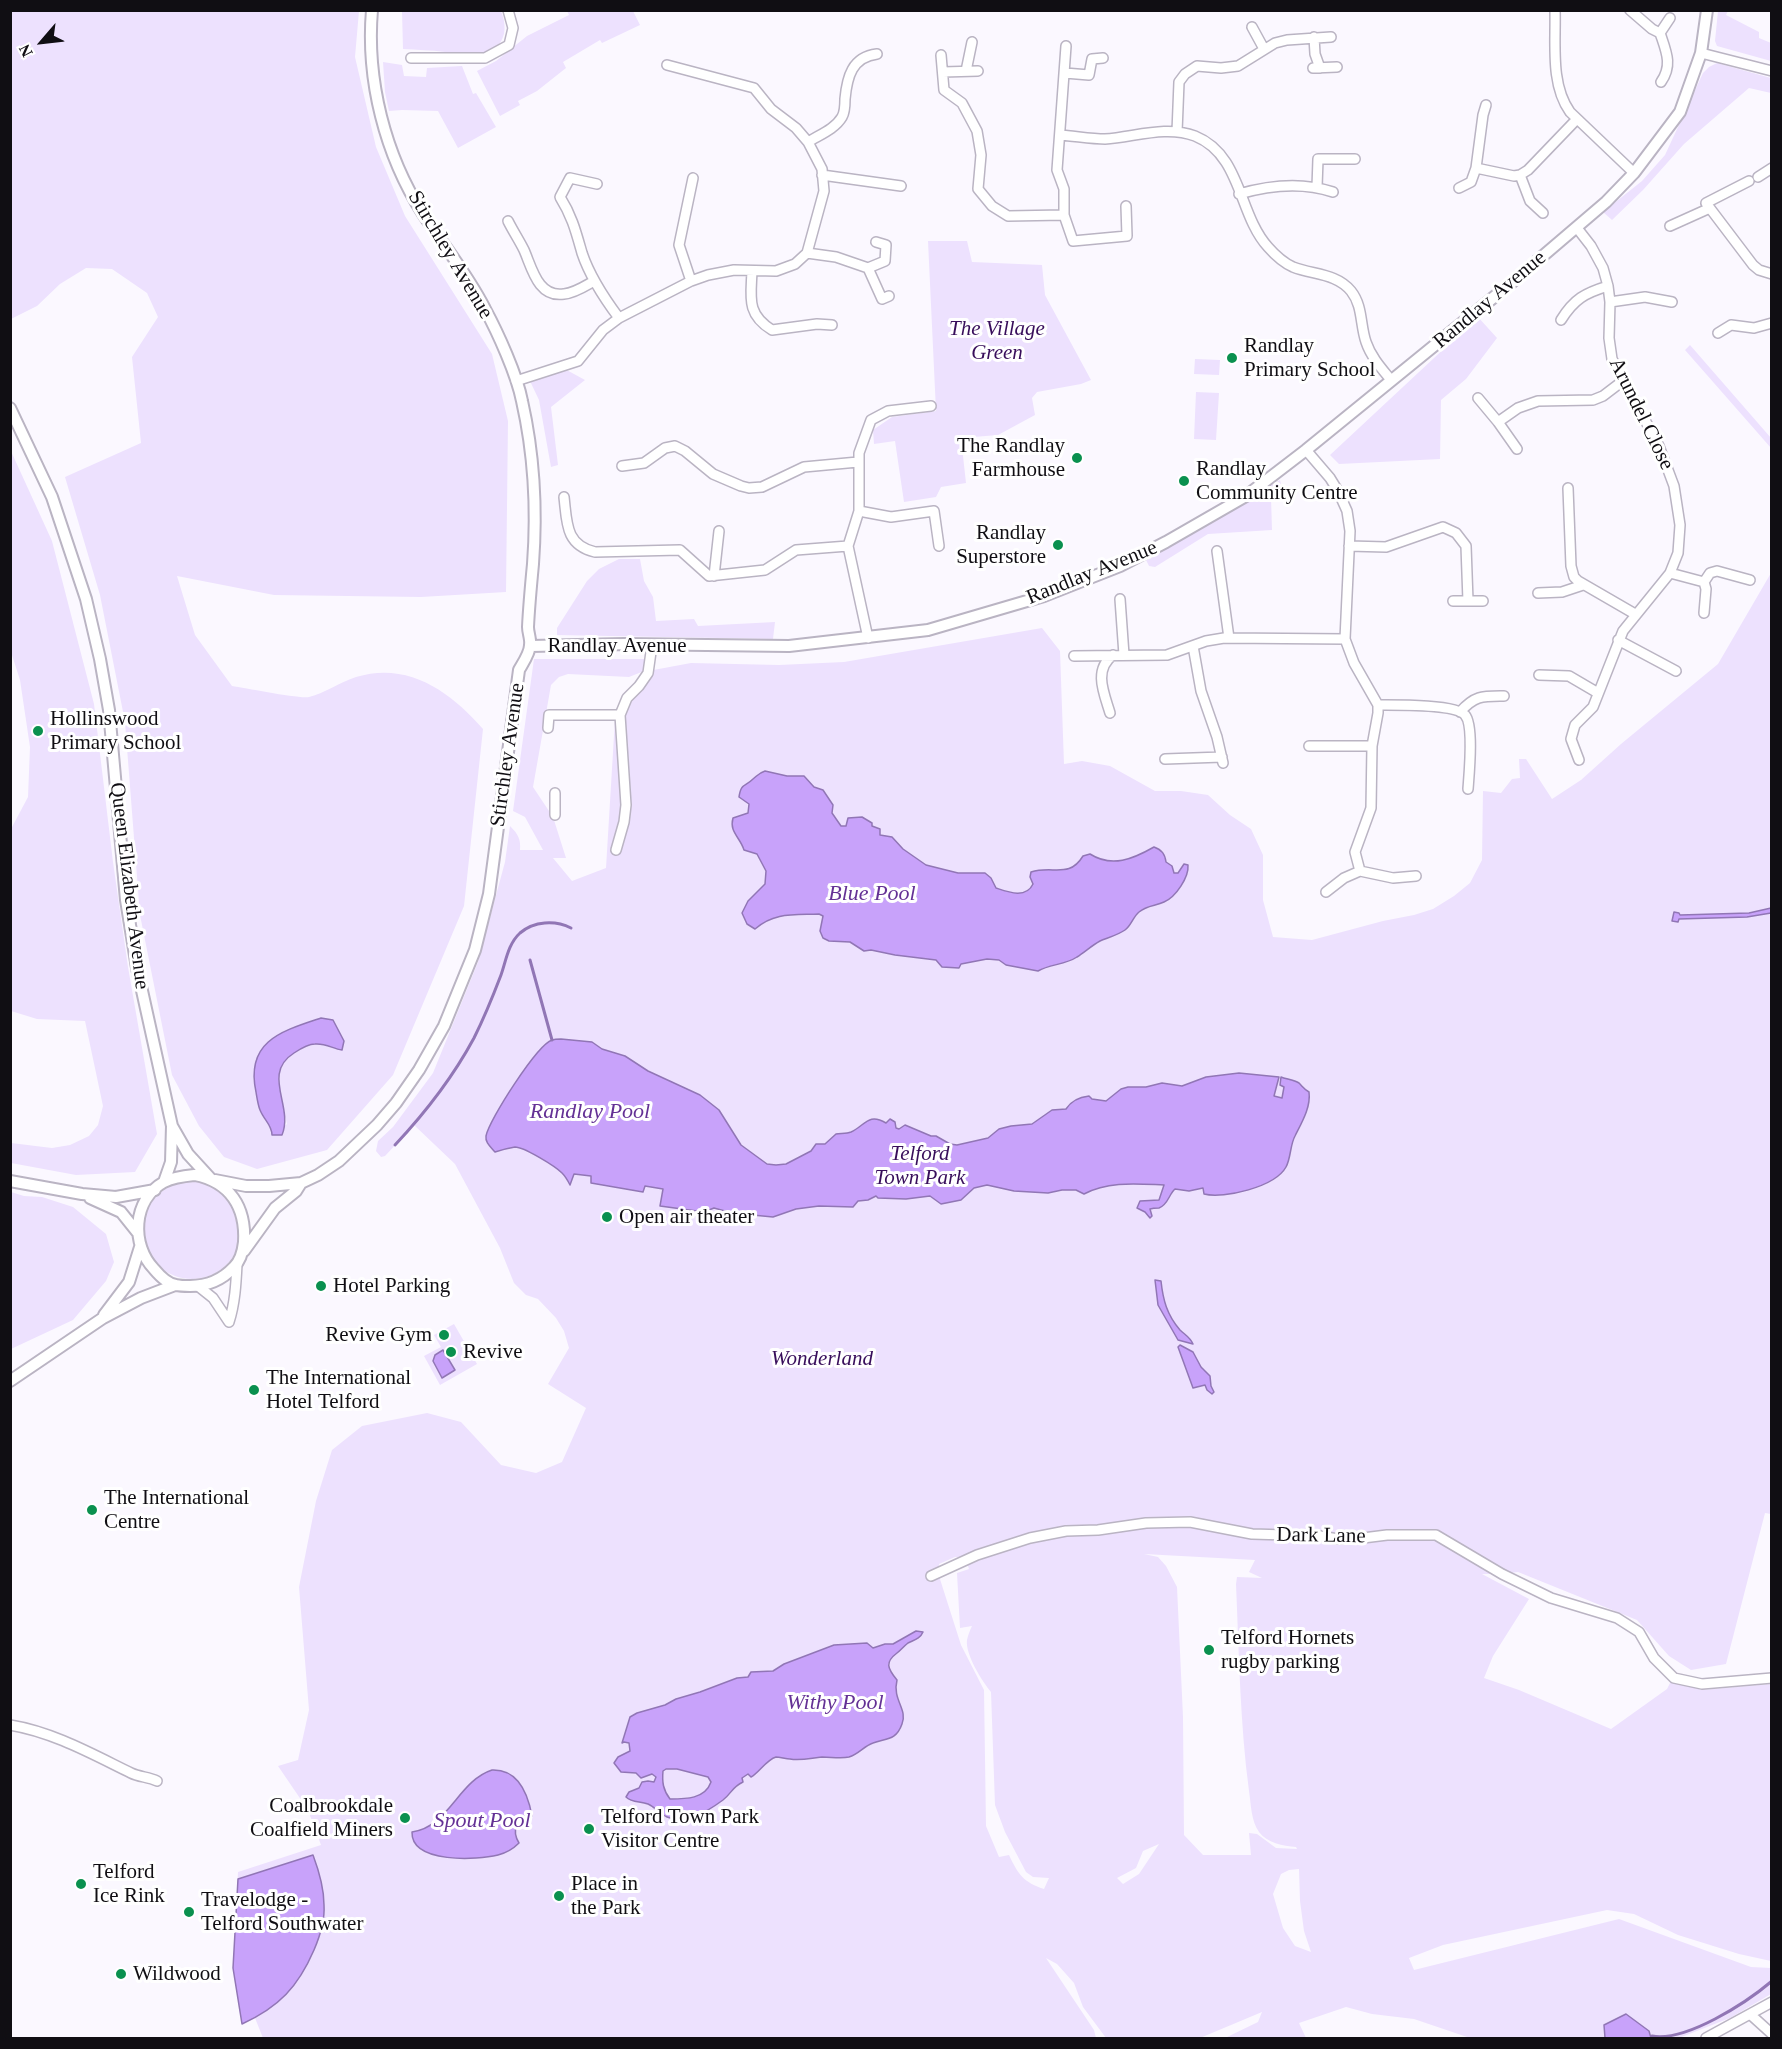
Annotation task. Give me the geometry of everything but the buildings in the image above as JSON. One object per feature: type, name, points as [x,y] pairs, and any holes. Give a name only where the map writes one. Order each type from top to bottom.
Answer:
[{"type":"street","name":"Stirchley Avenue","points":[[301,1183],[339,1161],[377,1125],[419,1070],[444,1026],[475,950],[489,894],[519,670],[531,646],[528,630],[534,544],[533,481],[522,401],[516,381],[485,309],[459,264],[423,214],[389,144],[375,92],[370,26],[372,10]]},
{"type":"street","points":[[411,58],[485,58],[508,45],[513,28],[508,10]]},
{"type":"street","points":[[1555,10],[1557,76],[1565,105],[1634,173]]},
{"type":"street","points":[[1630,10],[1660,33],[1668,64],[1668,70],[1661,81]]},
{"type":"street","name":"Randlay Avenue","points":[[531,646],[624,644],[789,646],[928,630],[1044,596],[1120,566],[1166,542],[1246,496],[1306,450],[1577,228],[1634,173],[1680,112],[1701,53],[1707,10]]},
{"type":"street","points":[[1660,33],[1670,18]]},
{"type":"street","points":[[1252,27],[1264,49]]},
{"type":"street","points":[[1314,37],[1316,68],[1337,67]]},
{"type":"street","points":[[1177,132],[1179,82],[1185,74],[1197,66],[1221,68],[1238,66],[1264,49],[1287,40],[1330,37]]},
{"type":"street","points":[[966,71],[972,42]]},
{"type":"street","points":[[1066,46],[1057,170],[1064,189],[1064,214],[1073,241],[1127,236],[1126,206]]},
{"type":"street","points":[[1701,53],[1772,71]]},
{"type":"street","points":[[808,142],[837,124],[844,115],[846,87],[854,65],[865,56],[877,54]]},
{"type":"street","points":[[941,55],[944,90],[962,103],[977,130],[981,155],[978,189],[992,206],[1008,216],[1064,214]]},
{"type":"street","points":[[1065,73],[1089,75],[1092,60],[1103,58]]},
{"type":"street","points":[[516,381],[579,361],[603,330],[619,318],[691,281],[734,270],[776,271],[795,264],[807,253],[824,191],[822,169],[808,142],[796,128],[771,109],[754,88],[667,65]]},
{"type":"street","points":[[943,72],[978,71]]},
{"type":"street","points":[[1459,188],[1471,182],[1476,168],[1486,105]]},
{"type":"street","points":[[1476,168],[1504,175],[1520,176],[1577,119]]},
{"type":"street","points":[[1060,135],[1104,139],[1154,132],[1177,132],[1196,136],[1218,152],[1231,169],[1249,219],[1259,235],[1280,259],[1292,266],[1335,278],[1352,292],[1360,311],[1367,345],[1377,363],[1391,380]]},
{"type":"street","points":[[1317,187],[1318,159],[1355,159]]},
{"type":"street","points":[[1670,226],[1772,168]]},
{"type":"street","points":[[822,175],[901,186]]},
{"type":"street","points":[[1520,176],[1530,201],[1543,213]]},
{"type":"street","points":[[597,184],[570,178],[560,197],[573,221],[582,253],[594,281],[619,318]]},
{"type":"street","points":[[691,281],[679,245],[693,178]]},
{"type":"street","points":[[1239,194],[1280,186],[1317,187],[1333,192]]},
{"type":"street","points":[[1708,206],[1753,265],[1759,270],[1772,274]]},
{"type":"street","points":[[508,221],[537,282],[543,288],[552,293],[566,294],[594,281]]},
{"type":"street","name":"Arundel Close","points":[[1577,228],[1596,252],[1603,268],[1610,302],[1612,359],[1659,446],[1674,486],[1680,518],[1678,553],[1670,573],[1635,614],[1618,640],[1593,707],[1575,725],[1571,739],[1579,760]]},
{"type":"street","points":[[807,253],[836,257],[868,268],[885,261],[886,245],[876,242]]},
{"type":"street","points":[[868,268],[882,299],[890,296]]},
{"type":"street","points":[[752,271],[751,306],[761,323],[772,330],[817,324],[832,325]]},
{"type":"street","points":[[1562,320],[1571,304],[1594,290],[1608,286]]},
{"type":"street","points":[[1610,302],[1645,297],[1672,302]]},
{"type":"street","points":[[1718,333],[1731,325],[1754,328],[1772,323]]},
{"type":"street","points":[[1498,422],[1518,408],[1538,401],[1593,400],[1603,396],[1623,380]]},
{"type":"street","points":[[1478,398],[1517,449]]},
{"type":"street","points":[[868,638],[848,546],[859,511],[858,462],[862,444],[872,420],[888,411],[931,406]]},
{"type":"street","name":"Queen Elizabeth Avenue","points":[[10,408],[52,497],[76,567],[93,629],[109,710],[126,900],[136,968],[172,1126],[171,1162],[164,1182]]},
{"type":"street","points":[[622,466],[644,463],[665,448],[675,446],[720,478],[741,486],[756,488],[804,467],[858,462]]},
{"type":"street","points":[[1306,450],[1330,478],[1343,501],[1349,520],[1345,639],[1354,663],[1378,705],[1372,746],[1371,808],[1355,855],[1360,871]]},
{"type":"street","points":[[1568,488],[1571,566],[1574,577],[1583,585],[1635,614]]},
{"type":"street","points":[[564,497],[570,535],[579,546],[586,550],[595,552],[680,550],[705,574],[714,576],[765,570],[796,550],[848,546]]},
{"type":"street","points":[[859,511],[891,517],[934,511],[939,546]]},
{"type":"street","points":[[1349,546],[1386,547],[1443,527],[1456,533],[1466,546],[1468,601]]},
{"type":"street","points":[[714,576],[719,531]]},
{"type":"street","points":[[1217,551],[1230,638]]},
{"type":"street","points":[[1704,612],[1706,589],[1704,582],[1710,573],[1717,571],[1750,580]]},
{"type":"street","points":[[1670,573],[1704,582]]},
{"type":"street","points":[[1538,592],[1562,592],[1583,585]]},
{"type":"street","points":[[1120,599],[1124,655]]},
{"type":"street","points":[[1453,601],[1483,601]]},
{"type":"street","points":[[1074,656],[1167,655],[1206,640],[1230,638],[1345,639]]},
{"type":"street","points":[[1618,640],[1676,671]]},
{"type":"street","points":[[616,850],[626,805],[620,715],[627,698],[648,673],[652,645]]},
{"type":"street","points":[[1165,759],[1222,760],[1217,736],[1201,691],[1193,646]]},
{"type":"street","points":[[1110,713],[1102,689],[1101,675],[1104,664],[1113,655]]},
{"type":"street","points":[[1539,675],[1569,676],[1598,693]]},
{"type":"street","points":[[1460,712],[1468,702],[1477,697],[1504,696]]},
{"type":"street","points":[[548,705],[548,728]]},
{"type":"street","points":[[1378,705],[1452,708],[1464,713],[1468,721],[1470,750],[1468,789]]},
{"type":"street","points":[[549,715],[620,715]]},
{"type":"street","points":[[1309,746],[1372,746]]},
{"type":"street","points":[[555,793],[555,815]]},
{"type":"street","points":[[1326,892],[1344,878],[1360,871],[1393,878],[1416,876]]},
{"type":"street","name":"Queen Elizabeth Avenue","points":[[172,1126],[188,1154],[213,1179]]},
{"type":"street","points":[[175,1286],[158,1274],[147,1262],[140,1247],[137,1232],[139,1216],[145,1202],[164,1182],[181,1176],[195,1175],[255,1187],[301,1183]]},
{"type":"street","points":[[213,1179],[232,1196],[241,1214],[244,1226],[243,1252]]},
{"type":"street","points":[[10,1180],[82,1194],[116,1197],[155,1190]]},
{"type":"street","points":[[10,1381],[103,1318],[141,1298],[175,1286],[198,1286],[213,1282],[226,1275],[237,1264],[275,1208],[296,1191],[301,1183]]},
{"type":"street","points":[[82,1194],[121,1212],[137,1232]]},
{"type":"street","points":[[103,1318],[129,1282],[140,1247]]},
{"type":"street","points":[[198,1286],[213,1298],[229,1322],[236,1286],[237,1264]]},
{"type":"street","name":"Dark Lane","points":[[931,1576],[977,1555],[1030,1538],[1066,1531],[1098,1530],[1146,1523],[1190,1522],[1252,1534],[1320,1536],[1338,1539],[1387,1535],[1436,1535],[1502,1574],[1551,1598],[1617,1618],[1639,1632],[1653,1658],[1674,1678],[1702,1684],[1772,1678]]},
{"type":"street","points":[[10,1725],[35,1730],[134,1774],[157,1781]]},
{"type":"street","points":[[1706,2038],[1772,2002]]},
{"type":"street","points":[[1751,2015],[1772,2034]]},
{"type":"green space","points":[[10,11],[359,11],[355,57],[376,147],[405,216],[492,354],[508,421],[506,592],[421,597],[274,595],[177,576],[195,635],[232,686],[309,697],[356,677],[375,673],[393,673],[427,683],[442,692],[457,703],[483,729],[464,906],[393,1075],[327,1150],[257,1169],[224,1157],[199,1126],[172,1075],[140,915],[125,722],[100,595],[65,477],[141,443],[132,357],[158,317],[147,293],[112,269],[86,268],[60,284],[37,306],[11,319]],"holes":[[[333,1020],[344,1041],[342,1050],[315,1044],[298,1050],[286,1060],[281,1068],[279,1086],[287,1124],[272,1135],[272,1129],[260,1111],[253,1077]]]},
{"type":"green space","points":[[402,11],[501,11],[505,29],[500,44],[487,53],[478,55],[465,56],[448,52],[403,49]]},
{"type":"green space","points":[[567,11],[633,11],[640,25],[602,43],[600,40],[563,62],[566,68],[537,91],[518,101],[520,105],[500,116],[477,71],[496,61],[527,36],[569,15]]},
{"type":"green space","points":[[1718,11],[1728,11],[1726,15],[1759,32],[1759,38],[1771,43],[1771,61],[1717,46],[1715,41]]},
{"type":"green space","points":[[383,62],[402,65],[404,76],[426,77],[427,68],[462,66],[473,94],[476,93],[496,127],[458,148],[438,111],[389,111]]},
{"type":"green space","points":[[1717,63],[1771,78],[1771,93],[1749,88],[1684,144],[1643,190],[1612,220],[1603,212],[1642,181],[1665,155],[1703,73]]},
{"type":"green space","name":"The Village Green","points":[[928,241],[967,241],[972,262],[1042,265],[1045,295],[1091,380],[1037,392],[1032,398],[1035,415],[998,435],[961,438],[966,483],[941,487],[936,497],[904,502],[895,441],[874,444],[873,430],[892,417],[936,411]]},
{"type":"green space","points":[[1478,317],[1497,338],[1466,379],[1441,400],[1440,459],[1339,464],[1330,455]]},
{"type":"green space","points":[[1690,345],[1771,438],[1771,448],[1685,350]]},
{"type":"green space","points":[[1195,359],[1220,360],[1219,375],[1194,374]]},
{"type":"green space","points":[[563,368],[585,380],[551,407],[558,465],[551,467],[539,400],[529,379]]},
{"type":"green space","points":[[1196,392],[1219,393],[1216,440],[1194,439]]},
{"type":"green space","points":[[10,449],[52,541],[94,704],[128,967],[157,1134],[135,1172],[76,1175],[11,1163],[11,1143],[52,1148],[70,1145],[89,1136],[98,1125],[103,1106],[85,1021],[37,1019],[11,1011],[11,829],[28,797],[30,747],[20,680],[11,652]]},
{"type":"green space","points":[[1280,480],[1283,493],[1271,498],[1272,530],[1208,534],[1155,567],[1149,566],[1145,558]]},
{"type":"green space","points":[[619,559],[640,559],[644,581],[653,597],[656,621],[694,619],[698,626],[775,622],[773,639],[557,635],[557,628],[587,581],[599,569]]},
{"type":"green space","name":"Telford Town Park","points":[[1771,573],[1771,1514],[1765,1513],[1726,1664],[1691,1670],[1669,1656],[1637,1620],[1518,1572],[1482,1574],[1529,1599],[1493,1656],[1484,1678],[1519,1690],[1611,1729],[1667,1689],[1671,1681],[1702,1690],[1771,1684],[1771,1961],[1739,1954],[1678,1935],[1634,1914],[1607,1910],[1443,1945],[1409,1958],[1414,1970],[1619,1919],[1751,1967],[1771,1968],[1771,1994],[1730,2018],[1679,2038],[1656,2038],[1626,2014],[1604,2025],[1605,2038],[1470,2038],[1414,2019],[1372,2014],[1346,2007],[1299,2023],[1306,2038],[1225,2038],[1258,2022],[1262,2012],[1200,2038],[1106,2038],[1083,2007],[1074,1983],[1057,1964],[1046,1958],[1094,2030],[1096,2038],[263,2038],[255,2018],[242,2024],[233,1968],[238,1872],[321,1845],[308,1810],[278,1766],[298,1760],[309,1710],[299,1587],[316,1501],[332,1450],[362,1426],[427,1413],[461,1422],[501,1465],[536,1473],[562,1462],[586,1408],[548,1384],[569,1348],[564,1331],[556,1318],[538,1299],[526,1295],[514,1283],[500,1248],[455,1164],[414,1125],[385,1156],[381,1157],[376,1151],[378,1141],[393,1127],[433,1073],[478,962],[505,862],[510,826],[518,837],[520,850],[543,850],[525,817],[513,811],[534,659],[649,659],[649,669],[629,677],[568,674],[559,677],[551,685],[533,787],[553,817],[566,858],[553,858],[572,881],[606,868],[615,719],[648,671],[691,663],[779,665],[844,662],[1042,628],[1060,651],[1064,764],[1082,761],[1110,766],[1155,791],[1181,791],[1208,795],[1230,815],[1251,829],[1263,855],[1263,900],[1273,937],[1312,940],[1414,915],[1433,909],[1454,896],[1470,883],[1482,860],[1483,791],[1501,793],[1512,779],[1520,778],[1519,759],[1526,759],[1552,799],[1581,780],[1718,664]],"holes":[[[1144,1554],[1255,1560],[1249,1572],[1262,1578],[1237,1577],[1236,1584],[1242,1714],[1251,1807],[1254,1823],[1262,1836],[1297,1849],[1276,1848],[1257,1834],[1249,1833],[1251,1855],[1203,1855],[1184,1835],[1183,1717],[1177,1587],[1166,1566],[1158,1557]],[[955,1557],[965,1557],[969,1569],[957,1573],[960,1628],[972,1626],[967,1640],[971,1660],[991,1692],[995,1805],[1005,1832],[1026,1872],[1033,1877],[1049,1878],[1044,1889],[1022,1876],[1009,1855],[999,1857],[986,1826],[984,1690],[961,1645],[939,1576],[939,1564]],[[1159,1844],[1139,1874],[1123,1884],[1117,1878],[1136,1868],[1143,1851]],[[1299,1869],[1304,1931],[1311,1952],[1295,1946],[1283,1928],[1273,1894],[1281,1874]]]},
{"type":"green space","points":[[192,1181],[211,1185],[227,1195],[237,1211],[241,1230],[237,1249],[227,1265],[211,1275],[192,1279],[173,1275],[157,1265],[147,1249],[143,1230],[147,1211],[157,1195],[173,1185]]},
{"type":"green space","points":[[11,1192],[24,1196],[42,1197],[73,1207],[106,1234],[114,1262],[106,1281],[73,1320],[11,1349]]},
{"type":"green space","name":"Revive","points":[[454,1324],[477,1364],[440,1385],[424,1356],[441,1347],[434,1335]]},
{"type":"water","name":"Blue Pool","points":[[765,771],[787,776],[804,776],[814,787],[823,790],[833,805],[832,813],[841,826],[846,826],[848,818],[862,817],[872,823],[872,826],[880,829],[880,835],[892,837],[903,849],[926,865],[958,873],[985,873],[991,878],[996,888],[1011,892],[1021,893],[1030,889],[1033,884],[1030,877],[1031,872],[1066,869],[1078,863],[1083,856],[1090,854],[1114,861],[1130,858],[1154,847],[1163,853],[1174,873],[1178,873],[1184,864],[1188,865],[1188,870],[1184,881],[1173,896],[1142,910],[1125,930],[1100,941],[1072,960],[1038,971],[987,959],[961,964],[959,968],[942,967],[936,960],[871,950],[864,951],[850,942],[829,941],[823,938],[820,931],[823,916],[819,914],[777,917],[755,929],[747,924],[742,913],[748,901],[765,884],[766,871],[757,854],[744,850],[732,823],[733,818],[748,813],[749,804],[739,797],[742,787]]},
{"type":"water","points":[[1771,908],[1771,913],[1747,917],[1672,921],[1674,912],[1680,915],[1749,913]]},
{"type":"water","points":[[321,1018],[333,1020],[344,1041],[342,1050],[323,1044],[312,1044],[294,1053],[285,1061],[280,1071],[279,1081],[285,1124],[282,1135],[272,1135],[271,1128],[258,1104],[254,1075],[256,1061],[261,1050],[280,1034]]},
{"type":"water","name":"Randlay Pool","points":[[552,1040],[592,1042],[602,1049],[625,1056],[648,1071],[700,1095],[719,1110],[741,1145],[767,1164],[776,1165],[786,1164],[811,1151],[816,1144],[825,1144],[836,1134],[851,1132],[871,1119],[886,1123],[890,1119],[895,1122],[896,1128],[899,1129],[905,1125],[957,1145],[988,1138],[999,1129],[1032,1124],[1052,1110],[1066,1109],[1082,1097],[1089,1096],[1092,1099],[1106,1101],[1121,1089],[1128,1087],[1146,1087],[1162,1083],[1182,1086],[1206,1077],[1239,1073],[1279,1077],[1274,1096],[1282,1098],[1284,1087],[1280,1085],[1281,1077],[1295,1081],[1309,1092],[1309,1103],[1293,1140],[1288,1163],[1280,1174],[1260,1186],[1224,1195],[1204,1194],[1203,1188],[1189,1191],[1175,1189],[1162,1207],[1150,1209],[1152,1216],[1150,1218],[1137,1208],[1140,1201],[1159,1200],[1164,1185],[1113,1185],[1084,1194],[1076,1190],[1048,1193],[1014,1191],[987,1185],[974,1188],[961,1200],[941,1204],[930,1196],[906,1199],[876,1196],[858,1201],[853,1207],[819,1206],[796,1209],[773,1217],[732,1213],[714,1208],[704,1212],[660,1206],[663,1189],[645,1186],[643,1192],[591,1183],[591,1176],[574,1174],[570,1185],[558,1170],[525,1150],[515,1147],[495,1152],[490,1147],[486,1138],[489,1127],[514,1084],[545,1045]]},
{"type":"water","points":[[1155,1280],[1161,1281],[1164,1301],[1172,1319],[1193,1344],[1178,1340],[1158,1305]]},
{"type":"water","points":[[1180,1345],[1193,1352],[1201,1367],[1210,1376],[1214,1392],[1212,1394],[1205,1385],[1193,1388],[1178,1347]]},
{"type":"water","points":[[443,1350],[455,1370],[442,1378],[433,1361],[435,1355]]},
{"type":"water","name":"Withy Pool","points":[[916,1631],[923,1632],[919,1638],[905,1645],[889,1662],[889,1669],[897,1680],[897,1693],[903,1714],[900,1729],[894,1736],[870,1744],[846,1758],[822,1757],[798,1760],[776,1757],[751,1777],[748,1774],[742,1778],[743,1782],[717,1804],[689,1818],[667,1817],[648,1804],[626,1797],[629,1792],[639,1788],[642,1782],[654,1782],[656,1777],[652,1774],[641,1778],[636,1773],[621,1772],[614,1763],[618,1757],[630,1751],[629,1743],[622,1743],[630,1717],[737,1678],[748,1677],[751,1672],[773,1671],[784,1664],[834,1645],[867,1643],[873,1648],[893,1644]],"holes":[[[677,1769],[708,1777],[711,1782],[700,1795],[670,1799],[664,1786],[663,1771]]]},
{"type":"water","name":"Spout Pool","points":[[492,1770],[501,1771],[515,1778],[528,1799],[532,1816],[519,1822],[517,1826],[516,1834],[519,1843],[501,1854],[476,1858],[433,1855],[422,1850],[415,1842],[412,1832],[435,1822],[470,1784]]},
{"type":"water","points":[[313,1855],[324,1899],[322,1928],[314,1950],[301,1975],[286,1994],[267,2010],[242,2024],[233,1968],[238,1879]]},
{"type":"water","points":[[1626,2014],[1649,2031],[1651,2038],[1605,2038],[1604,2025]]},
{"type":"waterway","points":[[395,1145],[438,1094],[466,1052],[485,1015],[510,947],[516,937],[526,929],[538,924],[552,923],[571,928]]},
{"type":"waterway","points":[[530,960],[552,1040]]},
{"type":"waterway","points":[[1652,2036],[1666,2036],[1698,2027],[1732,2010],[1772,1981]]},
{"type":"place","name":"Randlay Primary School","points":[[1232,358]]},
{"type":"place","name":"The Randlay Farmhouse","points":[[1077,458]]},
{"type":"place","name":"Randlay Community Centre","points":[[1184,481]]},
{"type":"place","name":"Randlay Superstore","points":[[1058,545]]},
{"type":"place","name":"Hollinswood Primary School","points":[[38,731]]},
{"type":"place","name":"Open air theater","points":[[607,1217]]},
{"type":"place","name":"Hotel Parking","points":[[321,1286]]},
{"type":"place","name":"Revive Gym","points":[[444,1335]]},
{"type":"place","name":"Revive","points":[[451,1352]]},
{"type":"place","name":"The International Hotel Telford","points":[[254,1390]]},
{"type":"place","name":"The International Centre","points":[[92,1510]]},
{"type":"place","name":"Telford Hornets rugby parking","points":[[1209,1650]]},
{"type":"place","name":"Coalbrookdale Coalfield Miners","points":[[405,1818]]},
{"type":"place","name":"Telford Town Park Visitor Centre","points":[[589,1829]]},
{"type":"place","name":"Telford Ice Rink","points":[[81,1884]]},
{"type":"place","name":"Place in the Park","points":[[559,1896]]},
{"type":"place","name":"Travelodge - Telford Southwater","points":[[189,1912]]},
{"type":"place","name":"Wildwood","points":[[121,1974]]},
{"type":"park label","name":"Wonderland","points":[[822,1359]]}]
